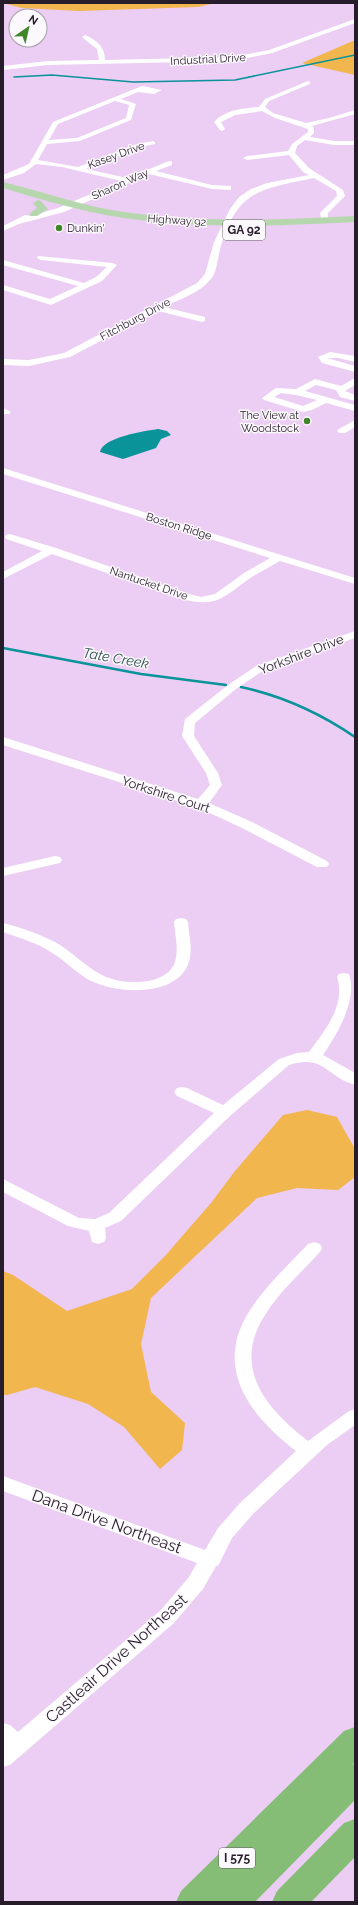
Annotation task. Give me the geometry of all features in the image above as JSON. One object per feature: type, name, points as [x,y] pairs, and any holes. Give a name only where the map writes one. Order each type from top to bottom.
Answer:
[{"type":"highway","name":"I 575","points":[[193,1902],[355,1741]]},
{"type":"highway","points":[[232,1902],[355,1778]]},
{"type":"highway","points":[[289,1902],[355,1834]]},
{"type":"main road","name":"Highway 92","points":[[3,185],[55,206],[72,205],[103,212],[226,227],[355,220]]},
{"type":"main road","name":"Highway 92","points":[[3,193],[38,203],[132,223],[226,227],[355,226]]},
{"type":"main road","points":[[55,206],[68,200],[92,197]]},
{"type":"main road","points":[[92,197],[86,204],[103,212]]},
{"type":"main road","points":[[34,214],[42,209],[38,203]]},
{"type":"street","name":"Industrial Drive","points":[[3,68],[38,63],[214,60],[253,56],[277,50],[355,21]]},
{"type":"street","points":[[85,37],[100,45],[102,49],[102,62]]},
{"type":"street","points":[[263,109],[263,105],[267,100],[308,83]]},
{"type":"street","points":[[3,178],[27,168],[33,162],[56,123],[138,90]]},
{"type":"street","points":[[45,142],[78,140],[125,121],[129,118],[133,104],[115,99]]},
{"type":"street","points":[[222,129],[217,122],[220,119],[238,112],[263,109],[272,115],[306,125],[311,128],[312,131],[305,138],[294,145],[291,153]]},
{"type":"street","points":[[306,125],[336,119],[355,112]]},
{"type":"street","points":[[305,138],[334,143],[355,143]]},
{"type":"street","name":"Kasey Drive","points":[[79,169],[139,145],[153,143]]},
{"type":"street","points":[[247,158],[291,153]]},
{"type":"street","points":[[291,153],[306,170],[339,190],[341,196],[324,213],[325,221]]},
{"type":"street","points":[[33,162],[55,164],[128,181]]},
{"type":"street","name":"Sharon Way","points":[[55,206],[72,205],[169,163]]},
{"type":"street","points":[[149,172],[212,187],[228,188]]},
{"type":"street","name":"Fitchburg Drive","points":[[3,362],[30,363],[67,355],[205,281],[214,262],[218,242],[238,203],[254,191],[277,182],[314,176]]},
{"type":"street","points":[[19,222],[34,214],[55,206]]},
{"type":"street","points":[[3,229],[55,206]]},
{"type":"street","points":[[3,287],[51,302],[100,279],[113,265],[41,258]]},
{"type":"street","points":[[39,273],[64,260]]},
{"type":"street","points":[[3,262],[86,286]]},
{"type":"street","points":[[157,308],[202,319]]},
{"type":"street","points":[[355,359],[334,354],[329,354],[322,357],[325,361],[355,369]]},
{"type":"street","points":[[297,392],[315,382],[342,389],[355,381]]},
{"type":"street","points":[[342,389],[340,391],[343,395],[355,398]]},
{"type":"street","points":[[324,400],[304,409],[267,398],[279,390],[297,392],[355,408]]},
{"type":"street","points":[[342,431],[355,423]]},
{"type":"street","name":"Boston Ridge","points":[[3,470],[355,581]]},
{"type":"street","name":"Nantucket Drive","points":[[10,536],[186,597],[201,600],[218,597],[248,575],[280,557]]},
{"type":"street","points":[[3,576],[52,550]]},
{"type":"street","name":"Yorkshire Drive","points":[[201,804],[216,785],[212,773],[188,736],[189,722],[232,687],[260,668],[355,634]]},
{"type":"street","name":"Yorkshire Court","points":[[3,741],[201,804],[247,825],[322,864]]},
{"type":"street","points":[[3,872],[54,860]]},
{"type":"street","points":[[3,927],[50,945],[100,980],[123,986],[134,987],[158,982],[169,976],[181,965],[183,950],[181,922]]},
{"type":"street","points":[[314,1057],[340,1021],[352,1000],[349,983],[344,977]]},
{"type":"street","points":[[3,1185],[74,1222],[84,1225],[97,1232],[115,1217],[224,1112],[284,1062],[297,1058],[314,1057],[323,1060],[355,1080]]},
{"type":"street","points":[[182,1092],[224,1112]]},
{"type":"street","points":[[309,1451],[278,1425],[265,1410],[253,1394],[243,1369],[245,1347],[252,1322],[262,1305],[314,1248]]},
{"type":"street","name":"Castleair Drive Northeast","points":[[8,1745],[167,1617],[192,1589],[211,1560],[225,1533],[247,1508],[309,1451],[355,1416]]},
{"type":"street","name":"Dana Drive Northeast","points":[[3,1483],[211,1560]]},
{"type":"shaded area","points":[[3,3],[215,3],[198,7],[79,11],[48,9],[48,8],[22,8]]},
{"type":"shaded area","points":[[355,40],[355,75],[302,63]]},
{"type":"shaded area","points":[[158,429],[167,431],[171,435],[161,439],[156,448],[123,459],[100,452],[108,442],[135,433]]},
{"type":"shaded area","points":[[307,1110],[337,1117],[355,1149],[355,1177],[338,1190],[297,1188],[257,1198],[151,1298],[141,1344],[151,1392],[185,1423],[182,1450],[160,1469],[124,1427],[88,1404],[35,1387],[3,1395],[3,1271],[13,1275],[67,1311],[132,1289],[165,1256],[211,1203],[235,1171],[283,1115]]},
{"type":"waterway","points":[[14,77],[52,75],[133,82],[235,80],[355,55]]},
{"type":"waterway","name":"Tate Creek","points":[[3,648],[141,674],[226,685]]},
{"type":"waterway","name":"Tate Creek","points":[[241,687],[272,695],[301,706],[342,728],[355,737]]},
{"type":"place","name":"Dunkin'","points":[[59,228]]},
{"type":"place","name":"The View at Woodstock","points":[[307,421]]}]
